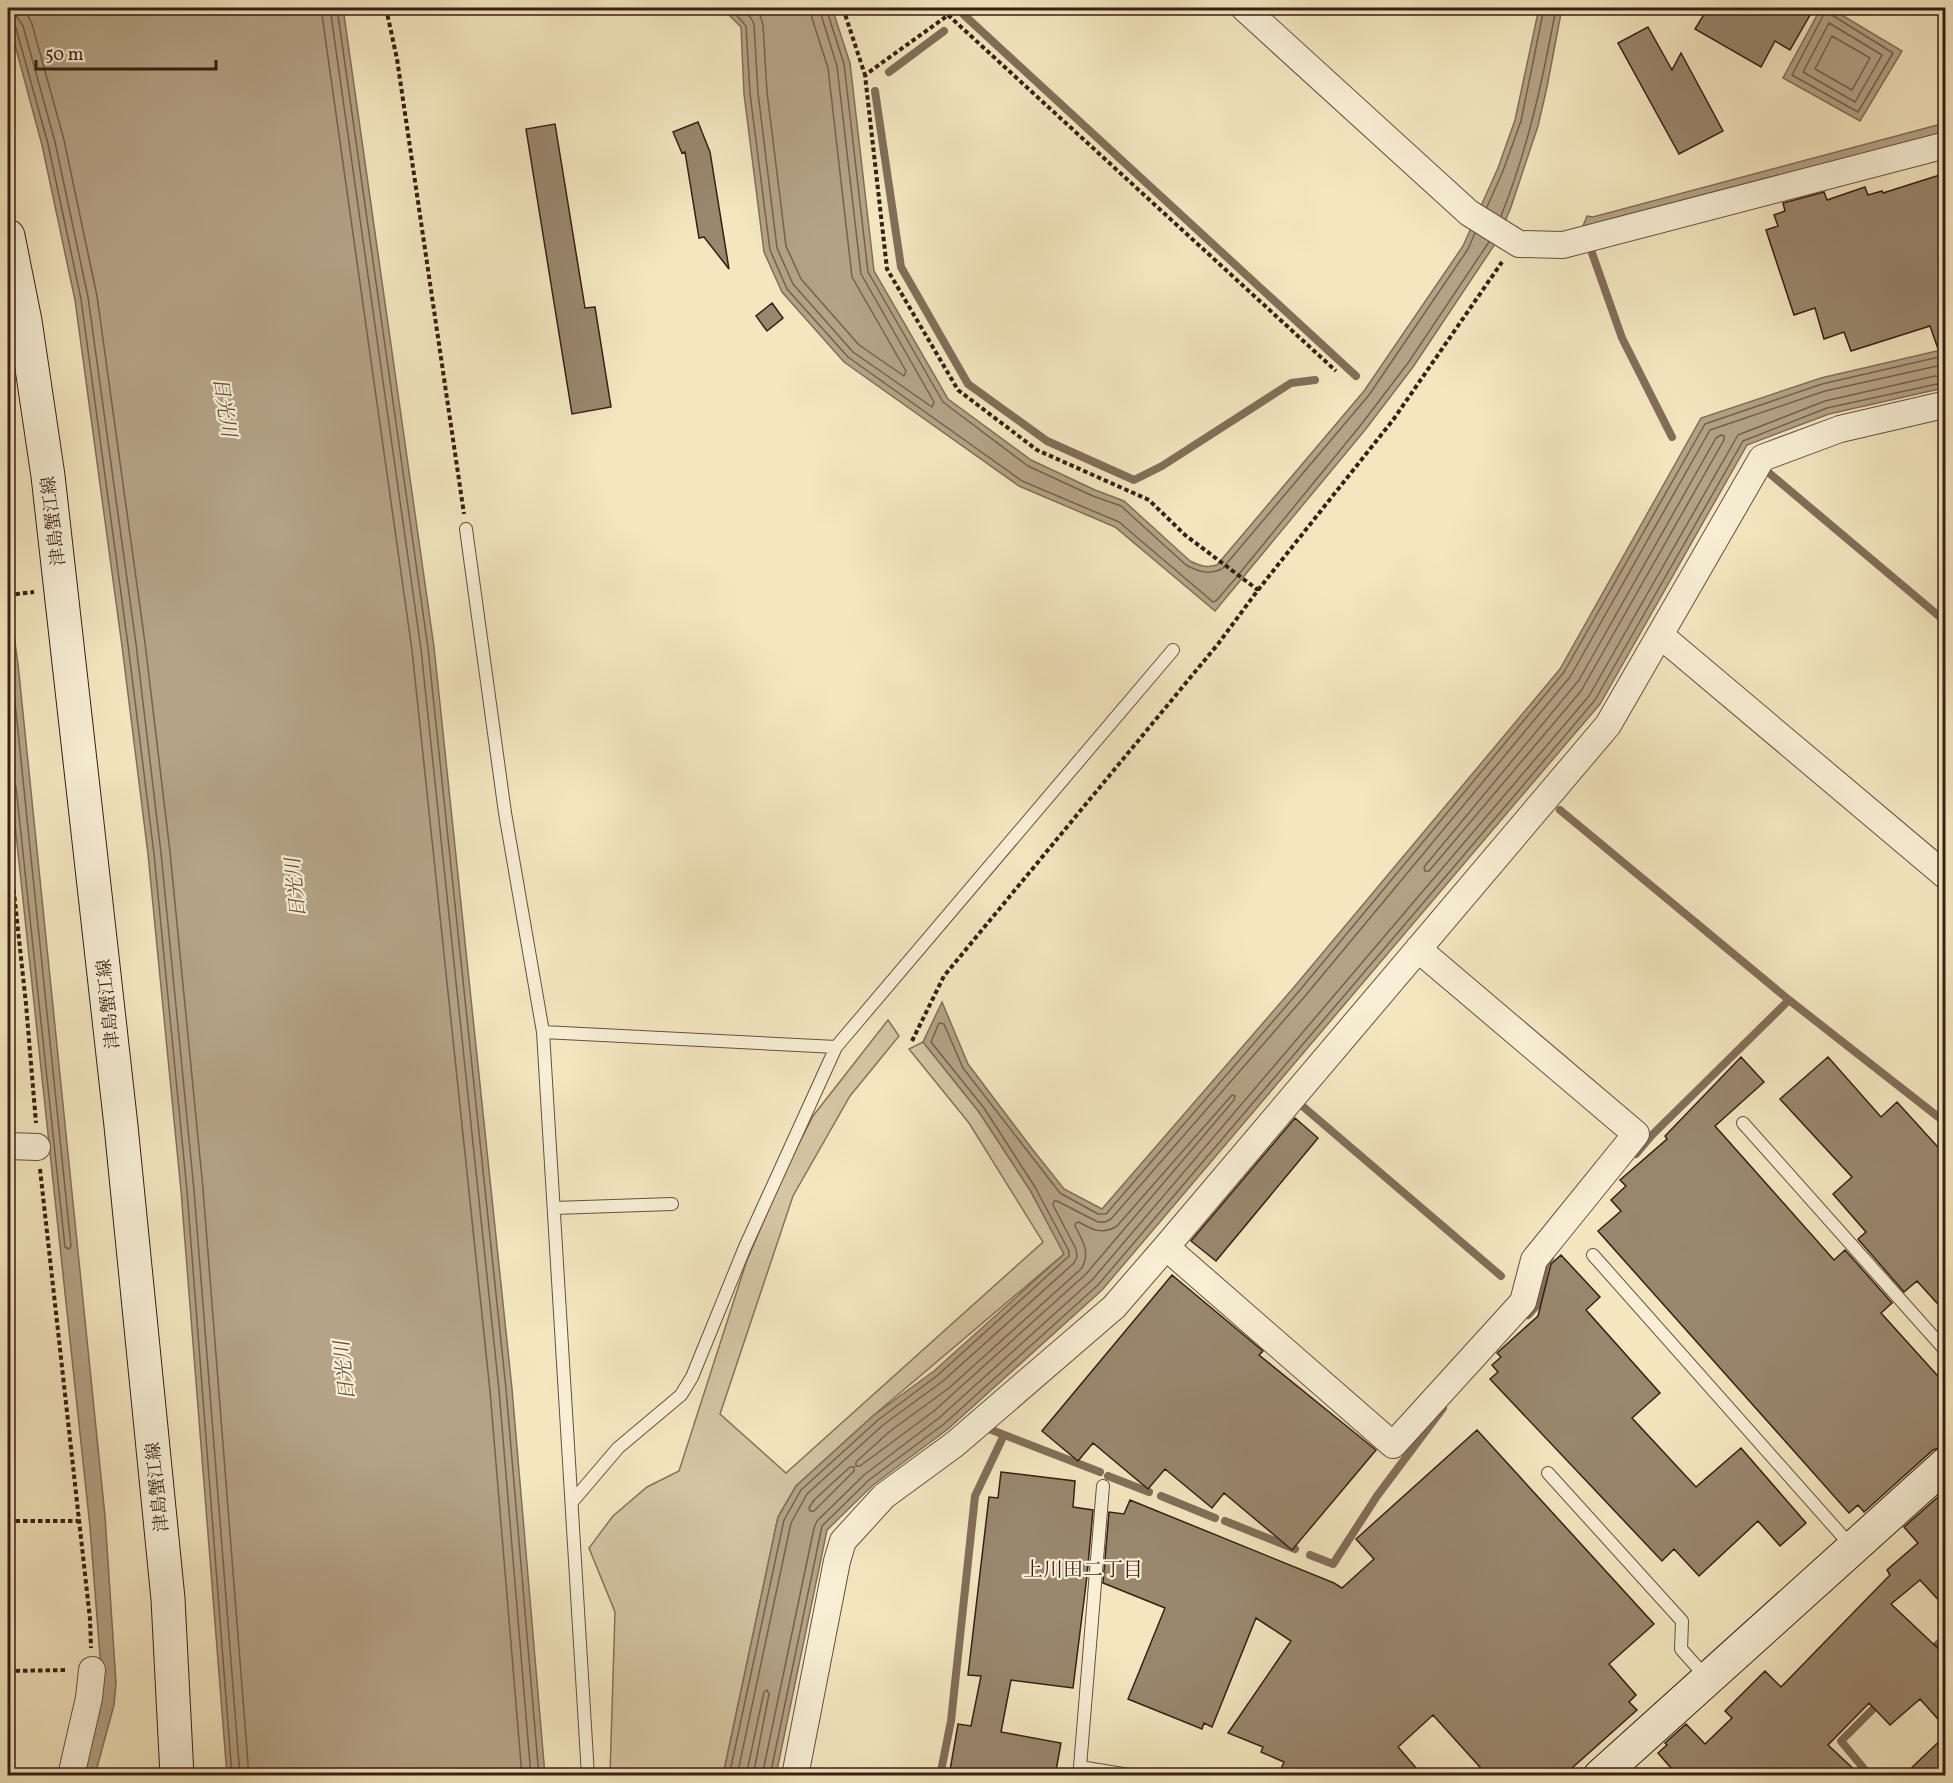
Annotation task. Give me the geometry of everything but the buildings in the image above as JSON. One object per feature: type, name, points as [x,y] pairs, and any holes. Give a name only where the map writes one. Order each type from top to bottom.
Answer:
[{"type":"main road","name":"津島蟹江線","points":[[8,236],[25,321],[48,476],[122,1126],[168,1599],[177,1776]]},
{"type":"main road","points":[[1600,1776],[1946,1464]]},
{"type":"street","points":[[1244,8],[1469,213],[1515,241],[1563,245],[1946,145]]},
{"type":"street","points":[[795,1776],[837,1561],[843,1541],[884,1496],[955,1444],[1114,1308],[1166,1247],[1608,725],[1761,458],[1840,429],[1939,406],[1946,408]]},
{"type":"street","points":[[1660,635],[1946,876]]},
{"type":"street","points":[[1166,1247],[1394,1444],[1522,1302],[1534,1260],[1636,1134],[1418,949]]},
{"type":"street","points":[[8,1146],[38,1147]]},
{"type":"street","points":[[71,1776],[89,1698],[92,1670]]},
{"type":"lane","points":[[466,529],[505,813],[543,1032],[588,1776]]},
{"type":"lane","points":[[572,1502],[618,1448],[681,1395],[692,1377],[745,1247],[836,1047],[1173,650]]},
{"type":"lane","points":[[543,1032],[836,1047]]},
{"type":"lane","points":[[1743,1123],[1946,1351]]},
{"type":"lane","points":[[554,1208],[672,1204]]},
{"type":"lane","points":[[1593,1255],[1853,1548]]},
{"type":"lane","points":[[1548,1473],[1682,1621],[1681,1649],[1707,1679]]},
{"type":"lane","points":[[1103,1486],[1080,1767],[1135,1776]]},
{"type":"path","points":[[386,8],[397,59],[466,529]]},
{"type":"path","points":[[843,8],[865,75],[887,269],[958,390],[1037,450],[1149,500],[1185,535],[1258,590]]},
{"type":"path","points":[[865,75],[958,8]]},
{"type":"path","points":[[948,15],[1336,371]]},
{"type":"path","points":[[912,1041],[944,976],[1218,644],[1393,420],[1515,241]]},
{"type":"path","points":[[1248,583],[1258,590]]},
{"type":"path","points":[[8,595],[22,592]]},
{"type":"path","points":[[8,837],[26,1004],[38,1147],[90,1619],[92,1670],[8,1671]]},
{"type":"path","points":[[8,1521],[78,1521]]},
{"type":"shaded area","points":[[888,1020],[899,1036],[850,1096],[793,1196],[720,1414],[786,1473],[1043,1242],[969,1123],[909,1049],[923,1042],[979,1112],[1030,1190],[1064,1254],[874,1415],[796,1486],[778,1517],[723,1775],[610,1775],[615,1612],[589,1548],[613,1516],[647,1487],[679,1471],[746,1263],[784,1173],[813,1116]]},
{"type":"water","name":"日光川","points":[[8,8],[343,8],[434,647],[512,1389],[545,1775],[227,1775],[181,1191],[148,854],[75,300],[42,145],[8,19]]},
{"type":"water","points":[[722,8],[832,8],[850,63],[874,271],[948,399],[1031,460],[1124,501],[1190,561],[1206,566],[1217,565],[1364,391],[1463,246],[1498,168],[1515,120],[1539,8],[1562,8],[1538,126],[1497,241],[1413,367],[1365,430],[1215,611],[1115,527],[1019,486],[844,362],[782,292],[764,252],[744,94],[741,27]]},
{"type":"water","points":[[1821,8],[1830,8],[1902,51],[1860,121],[1783,78]]},
{"type":"water","points":[[1945,123],[1945,134],[1594,228],[1583,226],[1587,216],[1593,217]]},
{"type":"water","points":[[1941,350],[1945,351],[1945,391],[1939,389],[1829,414],[1747,445],[1600,704],[1102,1290],[948,1429],[873,1485],[827,1530],[776,1775],[723,1776],[778,1517],[796,1486],[874,1415],[934,1371],[1064,1254],[1030,1190],[979,1112],[923,1042],[942,1002],[968,1064],[1033,1150],[1064,1189],[1102,1209],[1295,986],[1560,669],[1701,418],[1821,378]]},
{"type":"water","points":[[8,592],[18,664],[105,1516],[116,1683],[114,1705],[95,1775],[80,1775],[101,1669],[90,1527],[8,759]]},
{"type":"waterway","points":[[964,15],[1356,376]]},
{"type":"waterway","points":[[889,72],[944,31]]},
{"type":"waterway","points":[[875,91],[901,267],[968,384],[1047,441],[1134,480],[1162,466],[1291,383],[1315,380]]},
{"type":"waterway","points":[[1592,253],[1622,338],[1672,437]]},
{"type":"waterway","points":[[1769,473],[1946,622]]},
{"type":"waterway","points":[[1560,810],[1789,1000],[1946,1123]]},
{"type":"waterway","points":[[1636,1154],[1652,1135],[1789,1000]]},
{"type":"waterway","points":[[1300,1104],[1501,1276]]},
{"type":"waterway","points":[[1528,1315],[1537,1305],[1546,1263],[1550,1258]]},
{"type":"waterway","points":[[1310,1555],[1333,1564],[1377,1496],[1443,1408]]},
{"type":"waterway","points":[[989,1429],[1100,1472]]},
{"type":"waterway","points":[[940,1776],[951,1721],[975,1496],[1004,1435]]},
{"type":"waterway","points":[[1108,1476],[1149,1492]]},
{"type":"waterway","points":[[1161,1496],[1215,1518]]},
{"type":"waterway","points":[[1225,1521],[1295,1549]]},
{"type":"waterway","points":[[1930,1652],[1946,1636]]},
{"type":"waterway","points":[[1870,1776],[1841,1741],[1881,1701]]},
{"type":"district","name":"上川田二丁目","points":[[1083,1569]]}]
